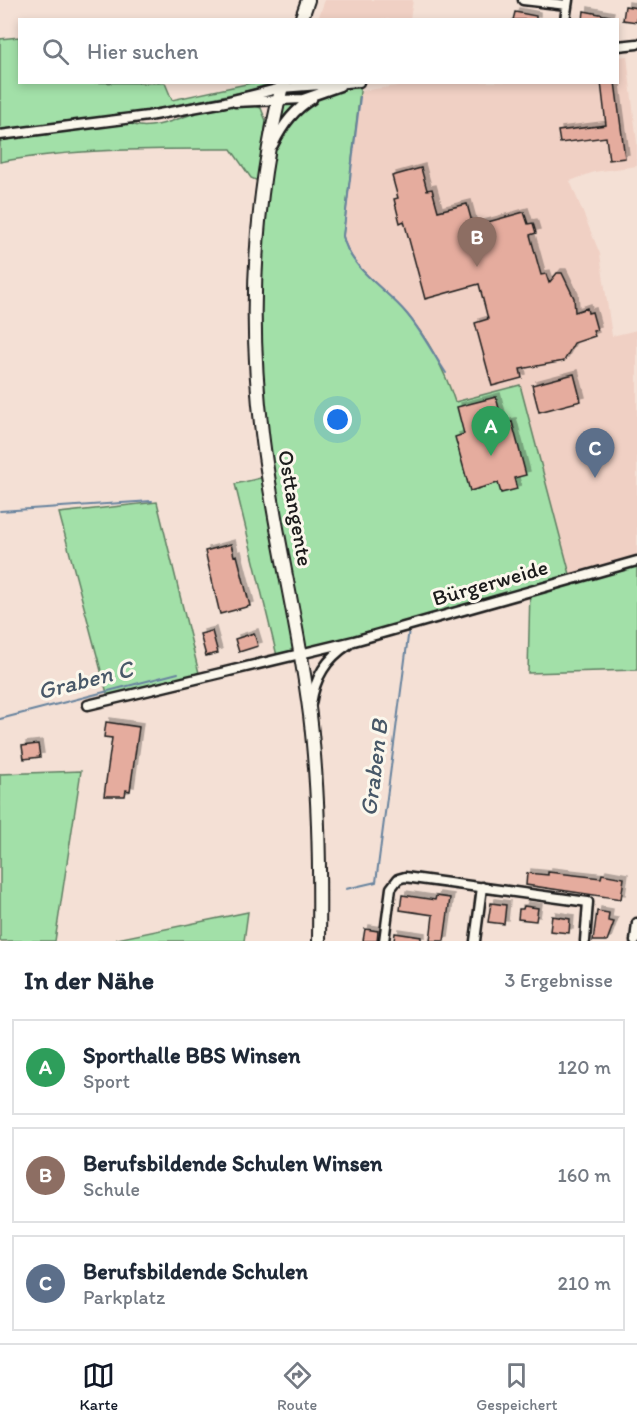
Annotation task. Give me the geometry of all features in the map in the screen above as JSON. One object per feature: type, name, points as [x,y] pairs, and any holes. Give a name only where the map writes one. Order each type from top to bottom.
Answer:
[{"type":"main road","points":[[302,18],[308,0]]},
{"type":"main road","name":"Osttangente","points":[[281,90],[266,159],[255,263],[253,341],[262,435],[310,714],[318,810],[320,941]]},
{"type":"street","points":[[523,0],[567,3],[565,18]]},
{"type":"street","points":[[619,46],[637,44]]},
{"type":"street","points":[[225,102],[320,84],[343,85]]},
{"type":"street","points":[[266,159],[280,129],[292,114],[318,95],[348,84]]},
{"type":"street","points":[[0,135],[148,116],[281,90],[318,95]]},
{"type":"street","name":"Bürgerweide","points":[[88,705],[354,641],[637,561]]},
{"type":"street","name":"Bürgerweide","points":[[310,714],[312,694],[321,670],[328,660],[354,641]]},
{"type":"street","points":[[384,941],[391,888],[398,879],[405,877],[588,902],[585,941]]},
{"type":"street","points":[[475,941],[482,887]]},
{"type":"street","points":[[634,941],[637,923]]},
{"type":"shaded area","points":[[325,0],[413,0],[410,18],[318,18]]},
{"type":"shaded area","points":[[627,56],[637,143],[637,166],[594,172],[570,181],[600,254],[612,336],[637,330],[637,561],[571,578],[520,386],[455,403],[446,373],[407,314],[354,262],[346,249],[343,236],[361,91],[411,84],[619,84],[619,57]]},
{"type":"green space","points":[[18,37],[18,84],[165,84],[172,100],[246,84],[267,84],[252,90],[128,115],[131,124],[145,126],[177,120],[229,104],[245,103],[261,108],[266,121],[258,181],[251,178],[231,149],[86,152],[0,162],[0,39]]},
{"type":"green space","points":[[361,84],[343,236],[347,248],[360,268],[398,304],[422,334],[441,367],[455,402],[520,385],[571,578],[637,561],[637,670],[528,673],[530,590],[278,660],[235,484],[269,476],[255,263],[278,100]]},
{"type":"green space","points":[[157,502],[199,673],[108,697],[59,513]]},
{"type":"green space","points":[[81,771],[55,941],[0,941],[0,774]]},
{"type":"green space","points":[[248,912],[244,941],[117,941],[117,939]]},
{"type":"building","points":[[625,6],[637,8],[637,22],[623,20]]},
{"type":"building","points":[[584,11],[610,16],[610,18],[583,18]]},
{"type":"building","points":[[515,12],[536,16],[536,18],[514,18]]},
{"type":"building","points":[[601,84],[615,84],[625,158],[609,160],[606,137],[560,143],[558,131],[606,125]]},
{"type":"building","points":[[421,168],[427,190],[432,189],[438,211],[467,204],[473,226],[524,212],[528,224],[533,223],[536,233],[530,235],[541,275],[546,274],[549,283],[557,273],[562,273],[574,298],[575,312],[587,308],[588,313],[592,312],[597,330],[593,331],[595,336],[574,343],[564,361],[520,369],[522,378],[492,386],[475,323],[488,319],[479,284],[425,299],[404,221],[400,223],[394,199],[398,198],[392,176]]},
{"type":"building","points":[[574,374],[581,401],[539,412],[532,385]]},
{"type":"building","points":[[496,397],[503,424],[512,422],[526,475],[514,478],[517,489],[501,493],[498,483],[470,491],[455,437],[464,434],[457,407]]},
{"type":"building","points":[[231,544],[234,556],[237,555],[250,606],[220,614],[205,551]]},
{"type":"building","points":[[212,631],[218,653],[206,656],[200,634]]},
{"type":"building","points":[[254,633],[258,646],[239,652],[235,639]]},
{"type":"building","points":[[106,722],[139,727],[130,791],[126,790],[125,796],[104,796],[112,738],[104,737]]},
{"type":"building","points":[[38,744],[40,757],[24,759],[22,746]]},
{"type":"building","points":[[548,872],[601,878],[602,874],[624,878],[621,899],[526,885],[527,873],[548,875]]},
{"type":"building","points":[[402,895],[435,900],[436,896],[450,898],[444,941],[430,941],[433,915],[400,910]]},
{"type":"building","points":[[491,903],[506,905],[504,924],[488,922]]},
{"type":"building","points":[[524,906],[538,908],[536,921],[518,919],[519,909],[523,909]]},
{"type":"building","points":[[597,911],[609,913],[608,921],[614,922],[607,941],[593,941]]},
{"type":"building","points":[[552,916],[570,919],[569,933],[550,931]]},
{"type":"building","points":[[365,929],[378,931],[377,941],[363,941]]},
{"type":"building","points":[[395,933],[421,937],[421,941],[394,941]]},
{"type":"waterway","points":[[360,97],[343,236],[353,259],[407,314],[446,373]]},
{"type":"waterway","points":[[0,511],[152,501]]},
{"type":"waterway","name":"Graben B","points":[[346,889],[376,882],[409,629]]},
{"type":"waterway","name":"Graben C","points":[[0,719],[178,673]]},
{"type":"place","name":"Berufsbildende Schulen Winsen","points":[[477,267]]},
{"type":"place","name":"Sporthalle BBS Winsen","points":[[491,456]]},
{"type":"place","name":"Berufsbildende Schulen","points":[[595,478]]}]
